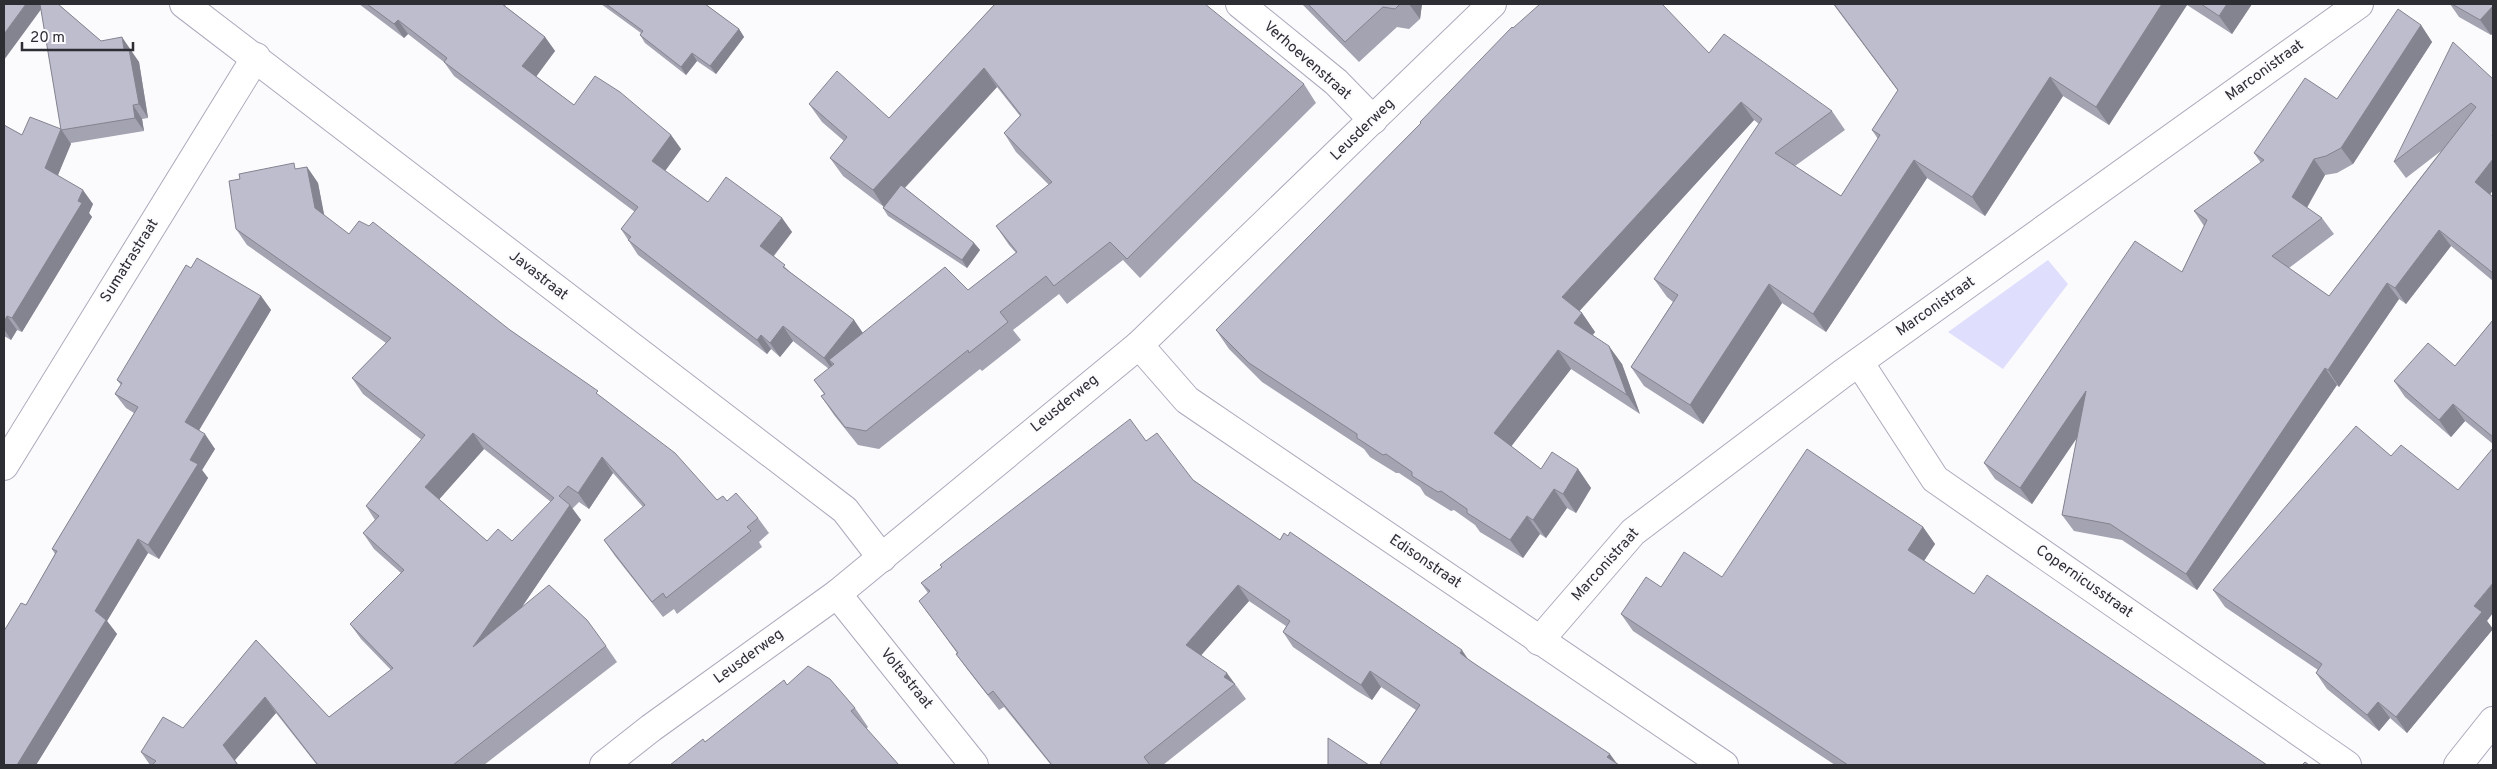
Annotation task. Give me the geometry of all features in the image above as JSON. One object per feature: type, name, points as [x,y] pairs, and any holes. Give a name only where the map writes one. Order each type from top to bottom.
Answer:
[{"type":"street","name":"Javastraat","points":[[184,4],[256,57],[845,510],[882,558]]},
{"type":"street","name":"Verhoevenstraat","points":[[1240,4],[1336,82],[1373,120]]},
{"type":"street","name":"Leusderweg","points":[[604,765],[651,728],[838,594],[1034,429],[1138,345],[1492,4]]},
{"type":"street","name":"Marconistraat","points":[[1539,641],[1633,532],[1859,362],[2359,4]]},
{"type":"street","name":"Sumatrastraat","points":[[4,466],[256,57]]},
{"type":"street","name":"Edisonstraat","points":[[1138,345],[1187,400],[1724,765]]},
{"type":"street","name":"Copernicusstraat","points":[[1859,362],[1935,479],[2346,765]]},
{"type":"street","name":"Voltastraat","points":[[838,594],[974,765]]},
{"type":"street","points":[[2458,765],[2493,721]]},
{"type":"shaded area","points":[[2048,260],[2068,284],[2003,369],[1948,332]]},
{"type":"building","points":[[4,4],[26,4],[4,34]]},
{"type":"building","points":[[40,4],[58,4],[101,41],[122,37],[124,49],[129,49],[139,104],[133,105],[135,118],[61,130]]},
{"type":"building","points":[[367,4],[502,4],[545,37],[522,66],[574,105],[595,76],[620,92],[671,135],[652,161],[708,202],[726,177],[782,218],[760,246],[785,265],[783,267],[854,320],[824,358],[783,326],[770,343],[761,335],[757,340],[628,240],[631,237],[621,229],[638,207],[444,62],[447,58],[398,20],[394,24]]},
{"type":"building","points":[[606,4],[705,4],[739,29],[710,66],[692,53],[681,67],[640,35],[643,31]]},
{"type":"building","points":[[995,4],[1205,4],[1304,84],[1127,259],[1110,242],[1054,286],[1046,276],[1000,312],[1008,322],[969,353],[968,350],[866,431],[845,427],[821,396],[825,394],[814,380],[834,364],[829,360],[945,267],[968,290],[1017,252],[996,226],[1052,182],[1004,133],[1021,115],[984,68],[873,190],[830,158],[847,137],[809,104],[837,71],[889,118]]},
{"type":"building","points":[[1308,4],[1400,4],[1395,9],[1383,7],[1345,42]]},
{"type":"building","points":[[1540,4],[1662,4],[1709,53],[1724,34],[1832,111],[1775,153],[1841,196],[1880,135],[1872,130],[1898,90],[1834,4],[2162,4],[2096,107],[2050,77],[1972,197],[1914,160],[1813,314],[1769,284],[1690,405],[1631,367],[1678,295],[1654,279],[1762,119],[1741,102],[1562,297],[1582,313],[1574,323],[1609,346],[1627,395],[1558,350],[1494,433],[1541,469],[1552,452],[1578,469],[1563,494],[1554,489],[1533,520],[1527,516],[1510,540],[1467,513],[1467,509],[1441,491],[1438,492],[1412,476],[1412,472],[1386,454],[1383,455],[1357,438],[1357,434],[1249,363],[1216,330],[1421,123],[1512,27]]},
{"type":"building","points":[[2201,4],[2227,4],[2219,16]]},
{"type":"building","points":[[2452,4],[2493,4],[2493,6],[2480,20]]},
{"type":"building","points":[[2398,9],[2421,25],[2341,148],[2326,156],[2314,159],[2292,197],[2322,218],[2272,256],[2329,296],[2476,107],[2471,103],[2394,162],[2453,42],[2493,79],[2493,159],[2475,182],[2493,197],[2493,273],[2439,230],[2395,288],[2387,283],[2328,370],[2325,368],[2186,574],[2110,524],[2062,515],[2086,391],[2020,488],[1984,463],[2135,241],[2182,272],[2207,220],[2194,211],[2264,160],[2254,153],[2305,78],[2337,99]]},
{"type":"building","points":[[30,117],[61,129],[45,168],[83,190],[78,201],[82,203],[12,318],[7,316],[4,322],[4,125],[22,135]]},
{"type":"building","points":[[294,163],[295,169],[307,167],[315,208],[349,234],[359,221],[369,226],[373,222],[510,330],[598,391],[596,393],[675,453],[717,500],[723,496],[727,501],[736,493],[758,518],[747,527],[751,531],[666,598],[663,593],[652,602],[604,540],[645,505],[602,457],[578,493],[568,486],[559,496],[570,505],[473,647],[549,585],[587,620],[606,646],[453,765],[318,765],[265,697],[223,745],[238,765],[152,765],[156,761],[141,752],[163,717],[183,728],[256,640],[329,717],[393,668],[350,624],[404,570],[363,533],[379,516],[366,506],[425,435],[352,378],[391,338],[236,229],[229,181],[240,179],[239,174]],"holes":[[[473,433],[554,498],[512,541],[498,529],[487,541],[425,487]]]},
{"type":"building","points":[[901,185],[974,243],[962,260],[883,208]]},
{"type":"building","points":[[197,258],[261,296],[185,422],[205,434],[190,460],[198,464],[148,545],[138,539],[95,611],[106,620],[17,765],[4,765],[4,631],[21,603],[26,605],[57,551],[52,549],[138,407],[115,394],[122,383],[117,380],[186,265],[191,268]]},
{"type":"building","points":[[2493,320],[2493,437],[2453,404],[2439,420],[2394,381],[2428,343],[2455,366]]},
{"type":"building","points":[[1130,419],[1146,441],[1157,433],[1193,480],[1280,540],[1284,533],[1288,536],[1290,532],[1462,650],[1460,653],[1472,662],[1610,754],[1607,757],[1619,765],[1384,765],[1380,763],[1420,705],[1370,671],[1361,685],[1347,676],[1283,632],[1290,621],[1238,585],[1186,645],[1227,673],[1224,677],[1235,684],[1144,757],[1150,765],[1052,765],[993,691],[988,695],[956,654],[958,653],[919,601],[930,591],[921,583],[942,567],[940,565]]},
{"type":"building","points":[[2356,426],[2391,456],[2401,445],[2458,490],[2493,448],[2493,583],[2474,606],[2482,612],[2396,717],[2378,702],[2367,715],[2316,673],[2322,664],[2213,590]]},
{"type":"building","points":[[1807,449],[1923,527],[1908,550],[1974,594],[1987,575],[2267,765],[1848,765],[1621,614],[1646,577],[1661,587],[1684,552],[1722,577]]},
{"type":"building","points":[[808,666],[830,679],[855,708],[851,711],[899,765],[670,765],[703,739],[705,742],[784,680],[787,685]]},
{"type":"building","points":[[1328,738],[1369,765],[1328,765]]}]
